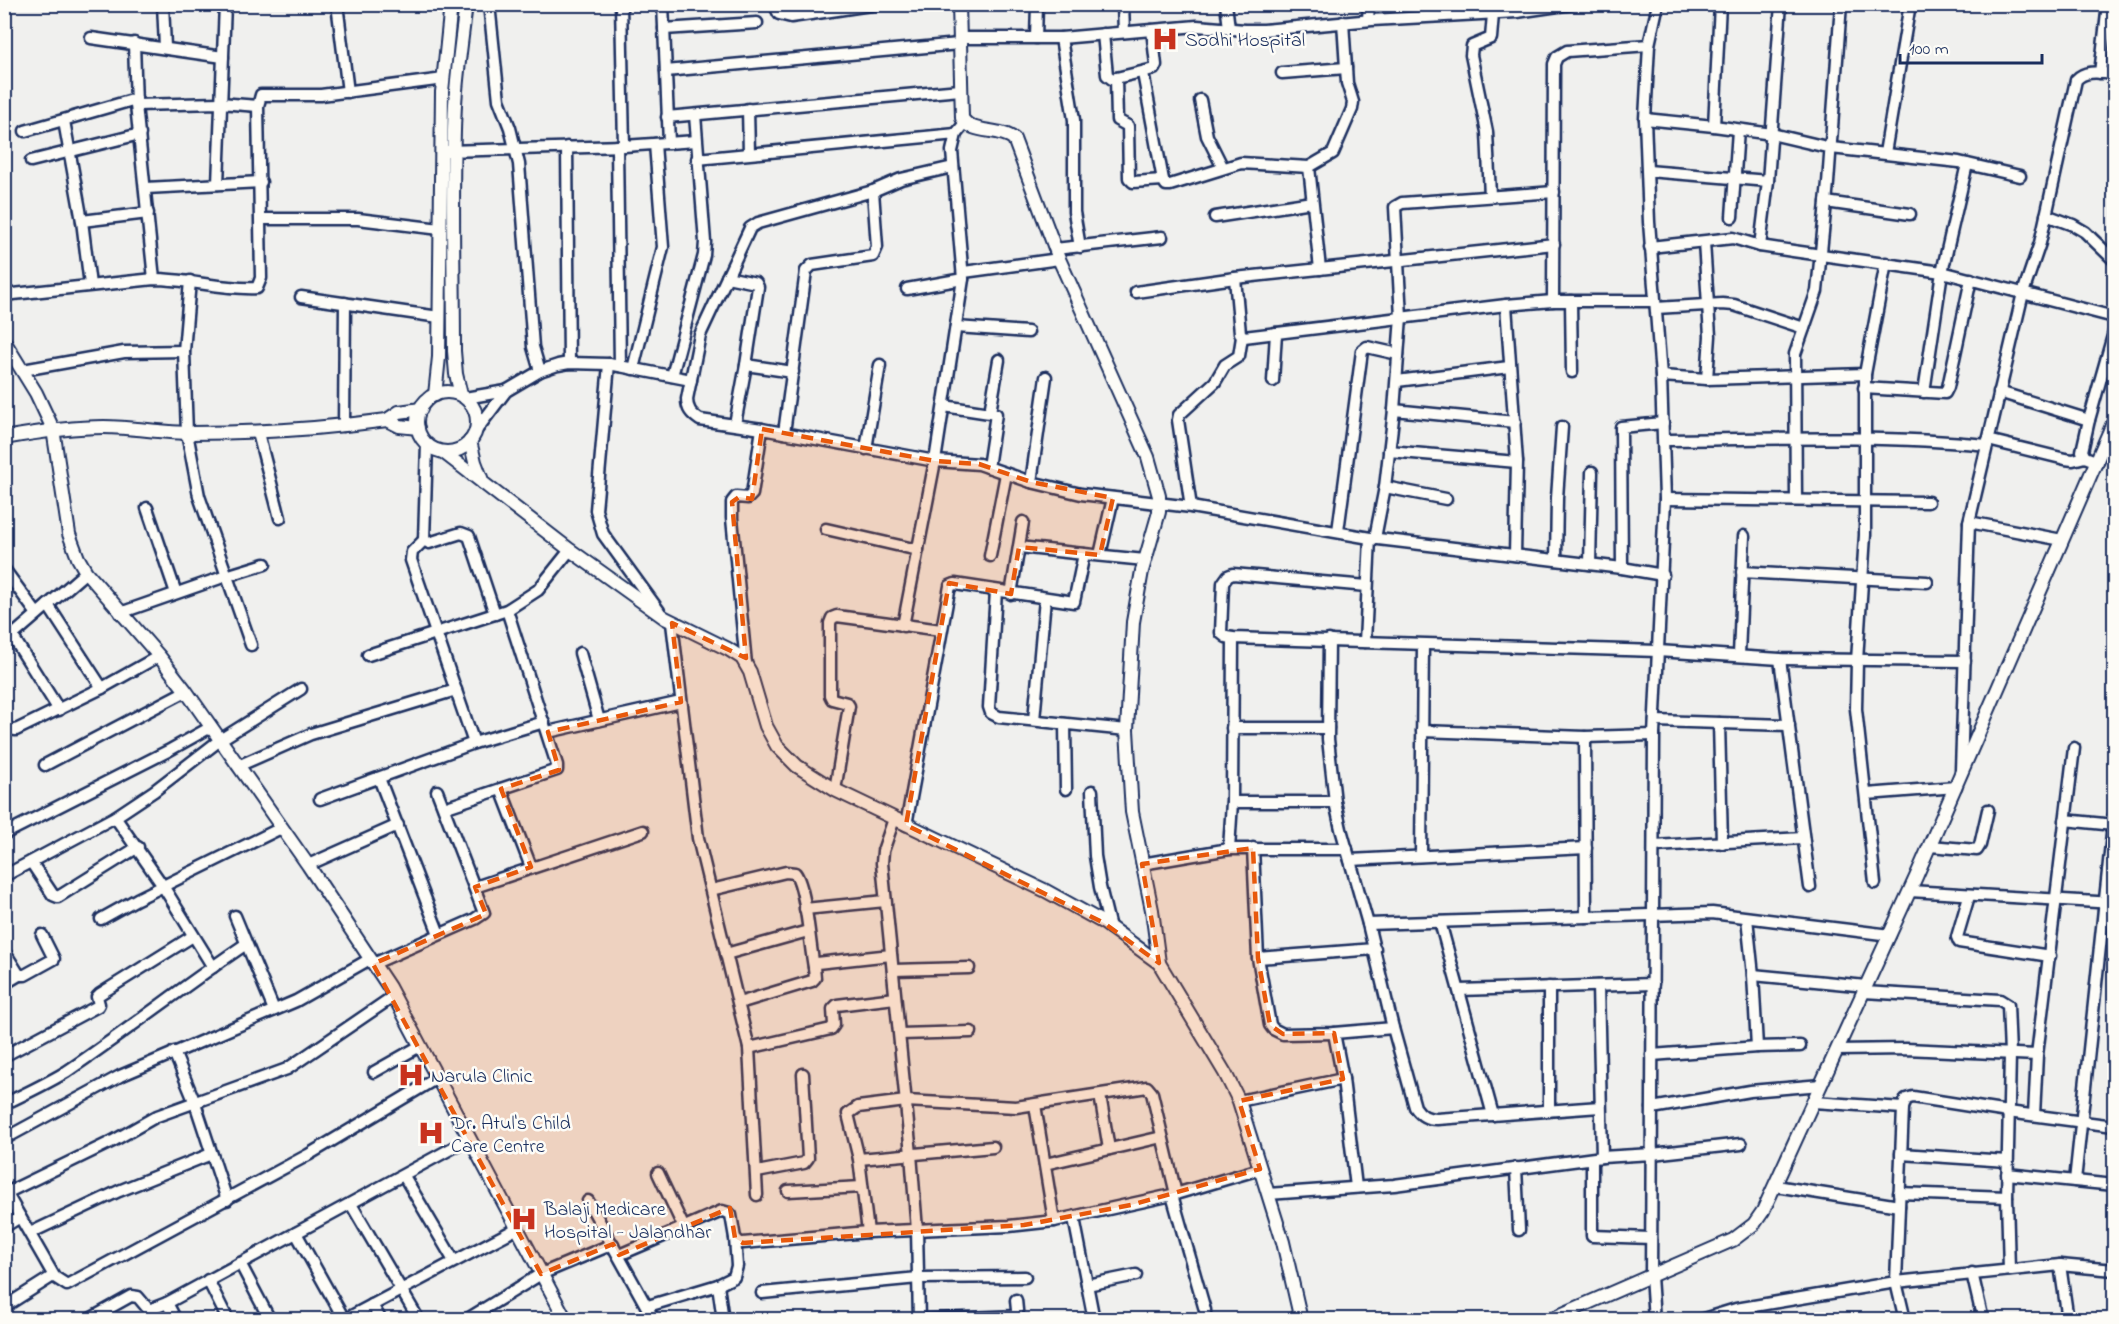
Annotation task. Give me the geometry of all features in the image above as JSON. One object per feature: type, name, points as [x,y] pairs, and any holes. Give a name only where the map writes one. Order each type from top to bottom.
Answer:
[{"type":"street","points":[[163,4],[165,47]]},
{"type":"street","points":[[218,184],[225,4]]},
{"type":"street","points":[[337,4],[348,92]]},
{"type":"street","points":[[435,395],[439,357],[444,79],[451,6],[480,4]]},
{"type":"street","points":[[489,4],[499,100],[516,148],[519,164],[533,347],[540,371]]},
{"type":"street","points":[[621,4],[621,146],[615,365],[596,510],[603,534],[668,621],[698,838],[749,1048],[757,1195]]},
{"type":"street","points":[[663,4],[669,143]]},
{"type":"street","points":[[774,4],[779,14],[791,18],[838,7],[877,4]]},
{"type":"street","points":[[959,4],[960,90],[964,123],[973,128],[1005,134],[1014,140],[1057,254],[1148,457],[1159,512],[1145,560],[1133,622],[1126,730],[1132,812],[1152,910],[1159,963],[1225,1073],[1239,1101],[1283,1242],[1301,1320]]},
{"type":"street","points":[[1036,38],[1037,4]]},
{"type":"street","points":[[1123,4],[1124,32]]},
{"type":"street","points":[[1227,4],[1229,28]]},
{"type":"street","points":[[1368,20],[1369,4]]},
{"type":"street","points":[[666,71],[959,41],[1061,38],[1197,26],[1264,30],[1572,4]]},
{"type":"street","points":[[1654,1320],[1651,1238],[1654,735],[1665,499],[1661,376],[1650,247],[1645,119],[1649,45],[1658,4]]},
{"type":"street","points":[[1714,126],[1720,4]]},
{"type":"street","points":[[1760,246],[1768,181],[1781,4]]},
{"type":"street","points":[[1796,500],[1794,377],[1796,348],[1816,298],[1831,148],[1841,4]]},
{"type":"street","points":[[1885,153],[1910,4]]},
{"type":"street","points":[[2100,73],[2108,4]]},
{"type":"street","points":[[463,397],[456,374],[454,351],[454,151],[459,54],[466,6]]},
{"type":"street","points":[[1490,196],[1487,132],[1471,55],[1472,46],[1491,38],[1500,10]]},
{"type":"street","points":[[1143,73],[1163,180],[1166,185],[1243,162],[1309,167],[1333,153],[1351,113],[1353,102],[1347,83],[1343,22]]},
{"type":"street","points":[[664,29],[757,23]]},
{"type":"street","points":[[1103,34],[1107,75],[1109,78],[1116,78],[1154,69],[1152,30]]},
{"type":"street","points":[[92,38],[223,57]]},
{"type":"street","points":[[1061,38],[1074,120],[1074,212],[1080,247]]},
{"type":"street","points":[[134,43],[136,102],[154,279]]},
{"type":"street","points":[[1552,301],[1554,64],[1557,57],[1567,51],[1649,45]]},
{"type":"street","points":[[1282,73],[1346,68]]},
{"type":"street","points":[[1961,774],[1969,522],[2023,293],[2040,243],[2076,81],[2083,74],[2115,74]]},
{"type":"street","points":[[1116,78],[1117,120],[1128,126],[1129,178],[1133,182],[1163,180]]},
{"type":"street","points":[[4,295],[154,279],[257,288],[261,278],[259,98],[264,94],[348,92],[444,79]]},
{"type":"street","points":[[667,117],[960,90]]},
{"type":"street","points":[[1200,100],[1207,136],[1224,168]]},
{"type":"street","points":[[25,132],[136,102],[258,106]]},
{"type":"street","points":[[748,109],[749,153]]},
{"type":"street","points":[[672,376],[704,255],[705,242],[694,115]]},
{"type":"street","points":[[1645,119],[1772,134],[1831,148],[1967,164],[2020,176]]},
{"type":"street","points":[[64,121],[82,220],[90,285]]},
{"type":"street","points":[[903,626],[935,461],[964,275],[952,151],[956,134],[964,123]]},
{"type":"street","points":[[1732,217],[1738,129]]},
{"type":"street","points":[[31,161],[140,134]]},
{"type":"street","points":[[697,159],[956,134]]},
{"type":"street","points":[[441,152],[696,141]]},
{"type":"street","points":[[633,369],[663,247],[655,144]]},
{"type":"street","points":[[567,147],[569,363]]},
{"type":"street","points":[[1924,392],[1942,272],[1967,164]]},
{"type":"street","points":[[953,167],[901,179],[873,191],[753,225],[747,232],[700,335],[687,405],[693,416],[700,420],[735,424],[935,461],[972,463],[1030,482],[1081,494],[1191,507],[1373,538],[1663,575]]},
{"type":"street","points":[[1309,167],[1320,270]]},
{"type":"street","points":[[1648,171],[1768,181]]},
{"type":"street","points":[[146,188],[261,182]]},
{"type":"street","points":[[784,433],[806,271],[812,264],[876,254],[873,191]]},
{"type":"street","points":[[1365,642],[1367,586],[1373,538],[1385,488],[1397,381],[1401,316],[1395,212],[1398,204],[1554,192]]},
{"type":"street","points":[[1215,217],[1312,202]]},
{"type":"street","points":[[1826,202],[1910,214]]},
{"type":"street","points":[[82,220],[148,213]]},
{"type":"street","points":[[2046,215],[2085,232],[2115,260]]},
{"type":"street","points":[[261,219],[358,219],[440,229]]},
{"type":"street","points":[[907,289],[1080,247],[1162,237]]},
{"type":"street","points":[[1650,247],[1733,238],[1760,246],[1942,272],[2115,317]]},
{"type":"street","points":[[1704,242],[1710,336],[1707,379]]},
{"type":"street","points":[[1136,292],[1235,278],[1554,244]]},
{"type":"street","points":[[1875,883],[1856,709],[1865,535],[1864,388],[1886,263]]},
{"type":"street","points":[[727,277],[756,283],[758,287],[735,424]]},
{"type":"street","points":[[1191,507],[1178,420],[1179,415],[1215,382],[1225,365],[1239,356],[1242,337],[1235,278]]},
{"type":"street","points":[[1864,388],[1943,394],[1947,391],[1971,279]]},
{"type":"street","points":[[190,281],[184,351],[187,433],[199,496],[251,645]]},
{"type":"street","points":[[301,297],[439,316]]},
{"type":"street","points":[[1242,337],[1401,316],[1552,301],[1734,305],[1804,328]]},
{"type":"street","points":[[1571,301],[1572,372]]},
{"type":"street","points":[[344,426],[345,303]]},
{"type":"street","points":[[1506,305],[1515,422],[1515,555]]},
{"type":"street","points":[[956,327],[1028,332]]},
{"type":"street","points":[[2085,457],[2082,451],[2089,420],[2115,332]]},
{"type":"street","points":[[1273,381],[1276,333]]},
{"type":"street","points":[[4,341],[23,370],[53,429],[69,534],[86,572],[159,656],[186,691],[308,865],[394,996],[566,1320]]},
{"type":"street","points":[[1338,531],[1362,351],[1367,347],[1398,354]]},
{"type":"street","points":[[23,370],[124,352],[184,351]]},
{"type":"street","points":[[990,412],[999,360]]},
{"type":"street","points":[[443,452],[453,452],[463,448],[507,391],[540,371],[569,363],[615,365],[691,380]]},
{"type":"street","points":[[746,365],[793,372]]},
{"type":"street","points":[[866,449],[880,365]]},
{"type":"street","points":[[1397,381],[1509,367]]},
{"type":"street","points":[[1661,376],[1707,379],[1865,374]]},
{"type":"street","points":[[1030,482],[1046,377]]},
{"type":"street","points":[[463,397],[507,391]]},
{"type":"street","points":[[1999,392],[2089,420]]},
{"type":"street","points":[[484,484],[475,462],[473,437],[477,423],[472,405],[463,397],[452,393],[435,395],[427,400],[418,417],[419,433],[427,444],[443,452],[484,484],[570,550],[668,621],[728,649],[742,658],[746,664]]},
{"type":"street","points":[[944,406],[990,412],[997,416],[988,467]]},
{"type":"street","points":[[4,438],[53,429],[107,427],[187,433],[258,433],[387,420],[399,412],[421,409]]},
{"type":"street","points":[[1394,410],[1515,422]]},
{"type":"street","points":[[387,420],[394,425],[418,428]]},
{"type":"street","points":[[1549,1320],[1722,1245],[1744,1233],[1763,1211],[1890,936],[2115,421]]},
{"type":"street","points":[[1622,568],[1621,427],[1663,423]]},
{"type":"street","points":[[1556,560],[1562,427]]},
{"type":"street","points":[[762,429],[752,494],[748,498],[736,497],[732,502],[732,518],[746,664],[766,726],[777,746],[797,766],[835,790],[1046,891],[1110,928],[1159,963]]},
{"type":"street","points":[[258,433],[280,518]]},
{"type":"street","points":[[1664,440],[1866,439],[1988,442],[2065,459],[2085,457],[2098,462]]},
{"type":"street","points":[[427,444],[424,540],[412,552],[411,560],[474,743]]},
{"type":"street","points":[[1389,451],[1516,462]]},
{"type":"street","points":[[1590,564],[1592,472]]},
{"type":"street","points":[[990,556],[1006,474]]},
{"type":"street","points":[[1385,488],[1446,499]]},
{"type":"street","points":[[1100,555],[1113,498]]},
{"type":"street","points":[[1665,499],[1928,502]]},
{"type":"street","points":[[147,508],[176,593]]},
{"type":"street","points":[[1011,594],[1023,522]]},
{"type":"street","points":[[1969,522],[2062,540]]},
{"type":"street","points":[[826,529],[918,550]]},
{"type":"street","points":[[424,540],[429,543],[461,533],[469,536],[495,614]]},
{"type":"street","points":[[1739,655],[1744,536]]},
{"type":"street","points":[[1019,547],[1145,560]]},
{"type":"street","points":[[368,655],[507,610],[538,590],[570,550]]},
{"type":"street","points":[[906,825],[948,588],[952,584],[1074,603],[1081,558],[1084,554]]},
{"type":"street","points":[[120,613],[265,564]]},
{"type":"street","points":[[4,569],[37,614]]},
{"type":"street","points":[[59,710],[9,640],[86,572]]},
{"type":"street","points":[[1742,572],[1927,582]]},
{"type":"street","points":[[1367,586],[1233,574],[1223,583],[1221,629],[1223,635],[1233,638],[1658,651],[1780,659],[1965,661]]},
{"type":"street","points":[[996,591],[990,711],[999,717],[1126,730]]},
{"type":"street","points":[[1034,720],[1045,599]]},
{"type":"street","points":[[48,605],[102,688]]},
{"type":"street","points":[[444,808],[557,770],[546,727],[507,610]]},
{"type":"street","points":[[835,790],[849,706],[847,703],[832,699],[830,695],[830,624],[832,618],[837,616],[941,630]]},
{"type":"street","points":[[1229,849],[1232,802],[1233,638]]},
{"type":"street","points":[[1329,640],[1328,728],[1335,802],[1415,1107],[1428,1119],[1600,1107]]},
{"type":"street","points":[[1421,856],[1423,645]]},
{"type":"street","points":[[580,653],[599,720]]},
{"type":"street","points":[[4,723],[8,729],[16,730],[102,688],[159,656]]},
{"type":"street","points":[[1780,659],[1810,887]]},
{"type":"street","points":[[4,876],[115,817],[220,740],[301,689]]},
{"type":"street","points":[[238,765],[311,734],[456,690]]},
{"type":"street","points":[[45,765],[186,691]]},
{"type":"street","points":[[320,799],[474,743],[681,702]]},
{"type":"street","points":[[1655,722],[1789,725]]},
{"type":"street","points":[[1719,723],[1722,843]]},
{"type":"street","points":[[1065,724],[1066,789]]},
{"type":"street","points":[[4,834],[211,727]]},
{"type":"street","points":[[1232,728],[1328,728]]},
{"type":"street","points":[[1422,731],[1585,737],[1654,735]]},
{"type":"street","points":[[1585,737],[1586,916]]},
{"type":"street","points":[[2034,1115],[2037,1055],[2073,748]]},
{"type":"street","points":[[379,778],[439,934]]},
{"type":"street","points":[[1867,794],[1956,787]]},
{"type":"street","points":[[501,789],[531,867]]},
{"type":"street","points":[[4,1140],[120,1076],[274,1010],[371,962],[482,915],[484,910],[437,791]]},
{"type":"street","points":[[1092,791],[1095,856],[1110,928]]},
{"type":"street","points":[[1232,802],[1335,802]]},
{"type":"street","points":[[1930,846],[1977,850],[1988,810]]},
{"type":"street","points":[[115,817],[164,886],[213,967]]},
{"type":"street","points":[[894,819],[883,851],[882,863],[911,1154],[917,1230],[919,1319]]},
{"type":"street","points":[[2065,820],[2114,822],[2110,903],[2075,1181]]},
{"type":"street","points":[[308,865],[398,825]]},
{"type":"street","points":[[101,919],[281,828]]},
{"type":"street","points":[[475,887],[643,831]]},
{"type":"street","points":[[1654,846],[1803,838]]},
{"type":"street","points":[[31,862],[53,895],[58,897],[138,847]]},
{"type":"street","points":[[1142,864],[1229,849],[1253,848],[1348,855],[1421,856],[1586,848]]},
{"type":"street","points":[[1253,848],[1258,958],[1270,1025],[1273,1029],[1283,1034],[1335,1033],[1393,1028]]},
{"type":"street","points":[[711,890],[786,872],[797,876],[805,909],[815,978],[812,981],[739,1003]]},
{"type":"street","points":[[1910,891],[2110,903]]},
{"type":"street","points":[[1968,896],[1957,937],[1959,942],[2050,956]]},
{"type":"street","points":[[805,909],[885,901]]},
{"type":"street","points":[[1368,924],[1712,913],[1890,936]]},
{"type":"street","points":[[235,916],[274,1010]]},
{"type":"street","points":[[1747,918],[1757,1047]]},
{"type":"street","points":[[1440,922],[1493,1115]]},
{"type":"street","points":[[726,954],[808,931]]},
{"type":"street","points":[[4,984],[54,959],[42,935]]},
{"type":"street","points":[[4,1056],[98,1006],[97,997],[100,994],[193,936]]},
{"type":"street","points":[[4,1104],[66,1072],[246,944]]},
{"type":"street","points":[[1258,958],[1375,949]]},
{"type":"street","points":[[4,951],[19,975]]},
{"type":"street","points":[[814,967],[818,963],[891,955]]},
{"type":"street","points":[[892,970],[969,968]]},
{"type":"street","points":[[1753,975],[1865,989],[2000,1000],[2008,1005],[2010,1054],[2007,1161],[2009,1270]]},
{"type":"street","points":[[1459,990],[1653,984]]},
{"type":"street","points":[[1598,986],[1600,1107],[1592,1236],[1651,1238]]},
{"type":"street","points":[[1549,987],[1549,1111]]},
{"type":"street","points":[[394,996],[286,1069],[157,1116],[113,1141],[5,1192],[54,1276],[67,1285],[349,1132],[437,1078]]},
{"type":"street","points":[[749,1048],[831,1029],[834,1025],[832,1012],[834,1006],[895,998]]},
{"type":"street","points":[[900,1034],[971,1032]]},
{"type":"street","points":[[1335,1033],[1356,1188]]},
{"type":"street","points":[[374,1072],[420,1046]]},
{"type":"street","points":[[1652,1055],[1800,1046]]},
{"type":"street","points":[[1837,1050],[1906,1049],[2037,1055]]},
{"type":"street","points":[[174,1052],[195,1103],[227,1200]]},
{"type":"street","points":[[757,1172],[804,1163],[808,1158],[803,1074]]},
{"type":"street","points":[[1239,1101],[1343,1079]]},
{"type":"street","points":[[1652,1108],[1750,1091],[1821,1085]]},
{"type":"street","points":[[868,1232],[858,1159],[848,1118],[850,1112],[858,1107],[906,1101],[1004,1108],[1035,1106],[1143,1086],[1149,1088],[1152,1093],[1174,1195],[1205,1310],[1202,1320]]},
{"type":"street","points":[[1100,1095],[1109,1149]]},
{"type":"street","points":[[1905,1320],[1896,1282],[1903,1108],[1906,1099],[1913,1097],[2115,1126]]},
{"type":"street","points":[[1813,1102],[1903,1108]]},
{"type":"street","points":[[1035,1106],[1054,1221]]},
{"type":"street","points":[[1045,1164],[1162,1137]]},
{"type":"street","points":[[88,1320],[131,1296],[138,1297],[149,1310],[167,1303],[469,1139]]},
{"type":"street","points":[[1268,1194],[1440,1180],[1597,1158],[1741,1144]]},
{"type":"street","points":[[858,1159],[993,1147]]},
{"type":"street","points":[[30,1233],[119,1191],[211,1154]]},
{"type":"street","points":[[1901,1154],[2007,1161]]},
{"type":"street","points":[[1516,1168],[1519,1230]]},
{"type":"street","points":[[735,1239],[743,1243],[868,1232],[1009,1226],[1054,1221],[1174,1195],[1260,1169]]},
{"type":"street","points":[[658,1173],[684,1228]]},
{"type":"street","points":[[2007,1174],[2115,1185]]},
{"type":"street","points":[[404,1176],[454,1262]]},
{"type":"street","points":[[1776,1186],[1899,1206]]},
{"type":"street","points":[[788,1191],[861,1187]]},
{"type":"street","points":[[1899,1193],[2007,1197]]},
{"type":"street","points":[[588,1201],[654,1320]]},
{"type":"street","points":[[351,1203],[419,1320]]},
{"type":"street","points":[[619,1255],[725,1211],[731,1215],[737,1266],[735,1274],[718,1284],[648,1306]]},
{"type":"street","points":[[4,1227],[20,1217]]},
{"type":"street","points":[[1074,1218],[1094,1320]]},
{"type":"street","points":[[296,1233],[344,1319],[516,1229]]},
{"type":"street","points":[[466,1320],[541,1274],[613,1244]]},
{"type":"street","points":[[240,1263],[270,1320]]},
{"type":"street","points":[[2060,1265],[2068,1320]]},
{"type":"street","points":[[1700,1320],[1896,1282],[2060,1265],[2115,1270]]},
{"type":"street","points":[[1972,1273],[1983,1320]]},
{"type":"street","points":[[1087,1285],[1136,1275]]},
{"type":"street","points":[[4,1307],[54,1276]]},
{"type":"street","points":[[762,1293],[918,1278],[1024,1277]]},
{"type":"street","points":[[208,1280],[228,1320]]},
{"type":"street","points":[[718,1284],[723,1320]]},
{"type":"street","points":[[914,1320],[1017,1318],[1016,1300]]},
{"type":"street","points":[[167,1303],[176,1320]]},
{"type":"street","points":[[372,1305],[381,1320]]},
{"type":"highlighted area","points":[[762,429],[935,461],[979,464],[1031,482],[1113,498],[1100,555],[1019,547],[1011,594],[949,583],[906,825],[1104,923],[1159,963],[1142,864],[1253,848],[1258,958],[1270,1025],[1283,1034],[1334,1033],[1343,1079],[1239,1101],[1260,1169],[1131,1205],[1024,1225],[743,1243],[735,1238],[730,1208],[619,1255],[613,1244],[541,1274],[373,964],[486,914],[475,887],[531,867],[501,789],[559,770],[548,732],[681,702],[672,623],[746,658],[732,502],[739,497],[752,499]]},
{"type":"place","name":"Sodhi Hospital","points":[[1165,39]]},
{"type":"place","name":"Narula Clinic","points":[[411,1075]]},
{"type":"place","name":"Dr. Atul's Child Care Centre","points":[[431,1133]]},
{"type":"place","name":"Balaji Medicare Hospital - Jalandhar","points":[[524,1219]]}]
